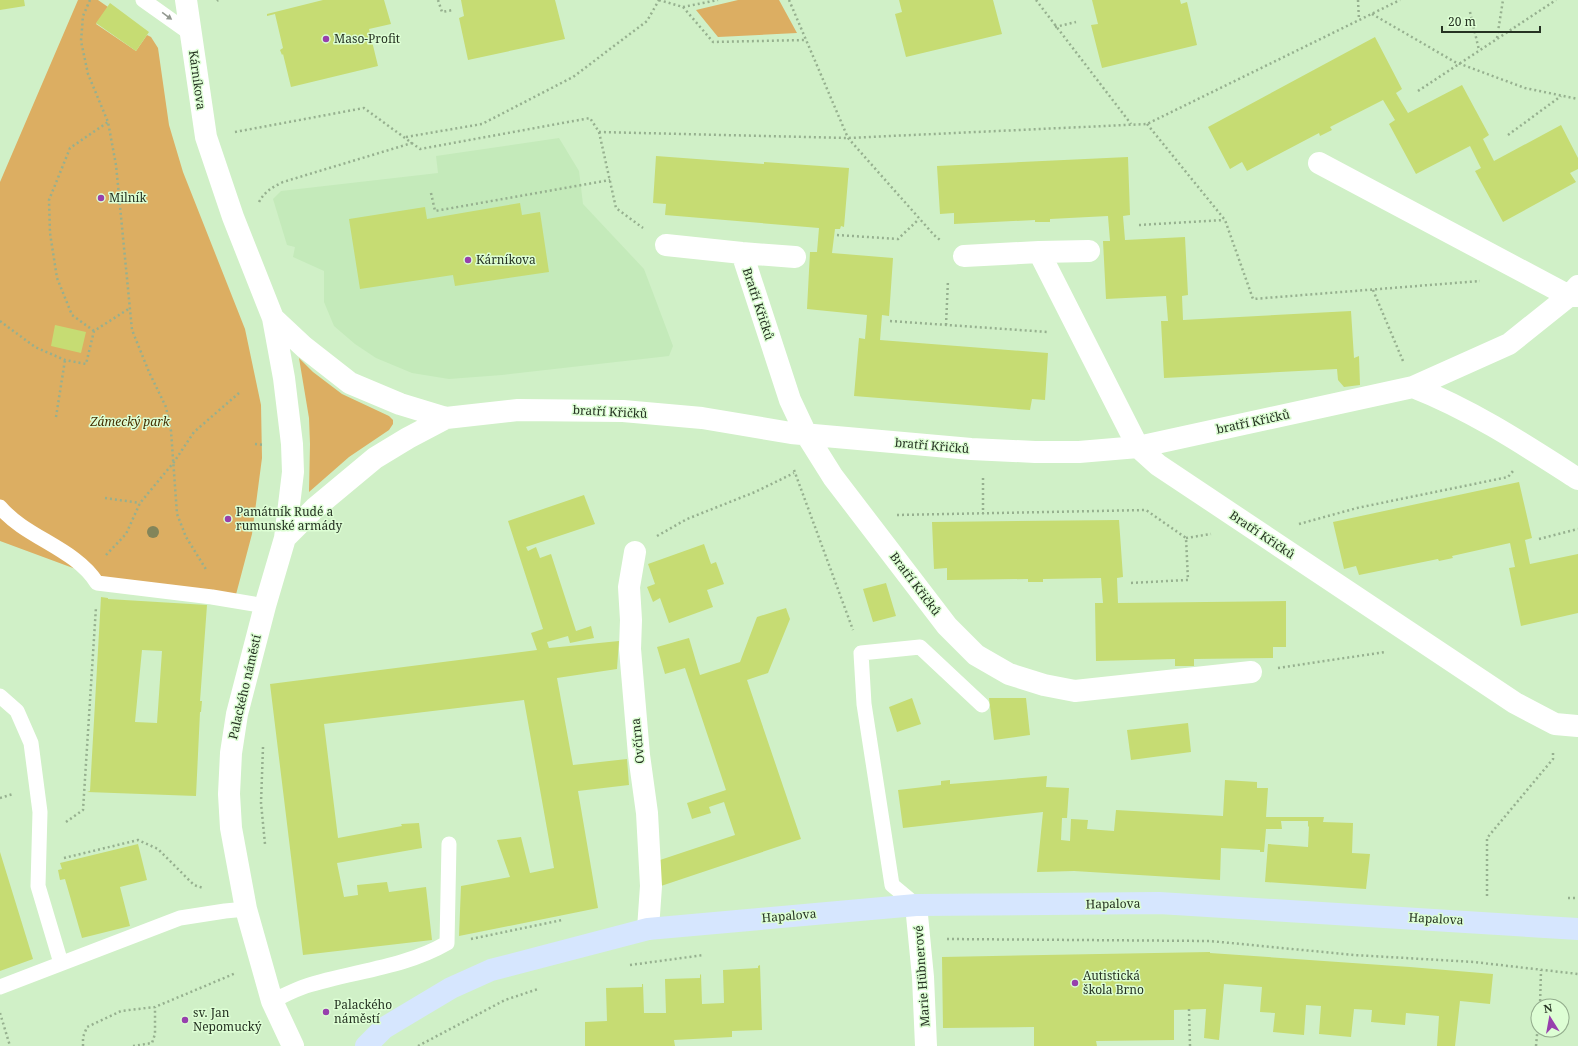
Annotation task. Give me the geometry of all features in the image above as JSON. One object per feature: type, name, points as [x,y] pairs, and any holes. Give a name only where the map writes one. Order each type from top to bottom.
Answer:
[{"type":"street","name":"Kárníkova","points":[[186,0],[206,137],[233,218],[273,318],[304,347],[350,383],[400,404],[446,418]]},
{"type":"street","name":"bratří Křičků","points":[[446,418],[518,410],[623,411],[702,418],[806,434],[983,450],[1080,452],[1138,447],[1414,387],[1509,344],[1575,293],[1319,163]]},
{"type":"street","name":"Bratří Křičků","points":[[666,245],[796,257]]},
{"type":"street","points":[[964,256],[1089,251]]},
{"type":"street","name":"Bratří Křičků","points":[[1039,252],[1138,447],[1158,465],[1515,703],[1555,724],[1578,726]]},
{"type":"street","name":"Bratří Křičků","points":[[742,253],[790,400],[806,434],[833,477],[947,626],[976,655],[1009,674],[1044,685],[1075,691],[1252,672]]},
{"type":"street","name":"Palackého náměstí","points":[[273,318],[284,378],[292,444],[293,472],[285,538],[264,606],[237,714],[231,753],[229,794],[231,828],[246,909],[272,1001],[293,1046]]},
{"type":"street","points":[[1414,387],[1443,399],[1532,449],[1578,479]]},
{"type":"street","name":"Palackého náměstí","points":[[285,538],[315,508],[375,458],[408,438],[446,418]]},
{"type":"street","name":"Ovčírna","points":[[634,552],[629,587],[631,620],[630,649],[639,755],[647,813],[651,886],[648,929]]},
{"type":"street","name":"Hapalova","points":[[648,929],[916,906],[1158,903],[1578,929]]},
{"type":"street","name":"Marie Hübnerové","points":[[916,906],[924,977],[926,1046]]},
{"type":"street","points":[[366,1046],[384,1028],[451,988],[491,970],[648,929]]},
{"type":"lane","name":"Kárníkova","points":[[143,0],[190,34]]},
{"type":"lane","points":[[0,507],[8,516],[61,551],[94,577],[264,606]]},
{"type":"lane","points":[[916,906],[892,885],[864,704],[861,653],[920,647],[982,705]]},
{"type":"lane","points":[[0,696],[17,711],[31,743],[40,812],[38,886],[61,963]]},
{"type":"lane","points":[[272,1001],[305,986],[406,962],[430,953],[447,943],[449,844]]},
{"type":"lane","points":[[0,987],[180,918],[246,909]]},
{"type":"path","points":[[90,0],[83,16],[81,41],[88,74],[108,122],[116,165],[132,330],[149,372],[166,407],[171,431],[177,514],[186,537],[210,576]]},
{"type":"path","points":[[438,0],[442,12],[453,10]]},
{"type":"path","points":[[405,137],[482,124],[573,77],[647,21],[659,0],[683,7],[718,0]]},
{"type":"path","points":[[789,0],[848,138],[934,235],[964,256]]},
{"type":"path","points":[[1036,0],[1055,27],[1131,125]]},
{"type":"path","points":[[1358,0],[1359,20]]},
{"type":"path","points":[[599,132],[848,138],[1147,124],[1400,0]]},
{"type":"path","points":[[1497,38],[1503,0]]},
{"type":"path","points":[[1418,91],[1556,0]]},
{"type":"path","points":[[683,7],[713,42],[805,40]]},
{"type":"path","points":[[1470,12],[1479,50]]},
{"type":"path","points":[[1372,14],[1459,63],[1525,88],[1578,99]]},
{"type":"path","points":[[1055,27],[1076,22]]},
{"type":"path","points":[[1508,135],[1562,96]]},
{"type":"path","points":[[234,132],[364,108],[420,149],[590,118],[599,132],[616,208],[666,245]]},
{"type":"path","points":[[94,331],[72,315],[57,278],[50,233],[49,200],[70,148],[108,122]]},
{"type":"path","points":[[1147,124],[1225,220],[1253,299],[1488,281]]},
{"type":"path","points":[[258,203],[262,196],[270,188],[283,182],[412,143]]},
{"type":"path","points":[[432,193],[435,211],[610,180]]},
{"type":"path","points":[[837,235],[898,239],[919,219]]},
{"type":"path","points":[[1139,225],[1225,220]]},
{"type":"path","points":[[1373,290],[1414,387]]},
{"type":"path","points":[[0,321],[36,347],[65,360],[86,364],[94,331],[130,308]]},
{"type":"path","points":[[946,325],[947,311]]},
{"type":"path","points":[[890,321],[1048,332]]},
{"type":"path","points":[[56,417],[65,360]]},
{"type":"path","points":[[39,841],[83,810],[94,577],[126,534],[140,503],[174,462],[194,432],[239,393]]},
{"type":"path","points":[[255,444],[266,445]]},
{"type":"path","points":[[983,450],[983,514]]},
{"type":"path","points":[[634,552],[651,540],[687,519],[755,492],[794,473],[861,653]]},
{"type":"path","points":[[1262,534],[1357,508],[1508,477]]},
{"type":"path","points":[[105,498],[140,503]]},
{"type":"path","points":[[863,516],[1146,510],[1186,538],[1188,580],[1129,583]]},
{"type":"path","points":[[1539,539],[1578,529]]},
{"type":"path","points":[[1252,672],[1428,645]]},
{"type":"path","points":[[263,741],[261,803],[265,845]]},
{"type":"path","points":[[1488,897],[1487,838],[1553,760]]},
{"type":"path","points":[[38,865],[138,840],[158,849],[194,885]]},
{"type":"path","points":[[918,931],[939,929],[943,939],[1210,941],[1354,956],[1474,962],[1578,974]]},
{"type":"path","points":[[447,943],[474,938]]},
{"type":"path","points":[[625,966],[709,954]]},
{"type":"path","points":[[1540,998],[1541,970]]},
{"type":"path","points":[[83,1046],[83,1037],[87,1027],[121,1011],[155,1007],[240,971]]},
{"type":"path","points":[[418,1046],[505,1000],[542,988]]},
{"type":"path","points":[[133,1046],[152,1043],[154,1034],[155,1007]]},
{"type":"path","points":[[1189,1009],[1190,1046]]},
{"type":"path","points":[[0,1013],[10,1046]]},
{"type":"shaded area","name":"Kárníkova","points":[[559,138],[579,171],[583,204],[644,269],[673,346],[669,356],[502,375],[449,379],[412,373],[376,358],[355,344],[334,326],[324,302],[324,271],[293,257],[295,247],[287,245],[273,199],[281,191],[438,173],[436,156]]},
{"type":"green space","name":"Zámecký park","points":[[78,0],[98,0],[108,7],[96,24],[136,51],[147,35],[151,37],[158,48],[169,125],[183,172],[245,329],[261,405],[262,458],[252,534],[234,602],[100,581],[91,572],[73,568],[0,541],[0,182]]},
{"type":"green space","points":[[738,0],[779,0],[797,33],[718,37],[696,10]]},
{"type":"green space","points":[[299,358],[313,372],[342,394],[389,416],[393,420],[393,424],[389,430],[349,457],[309,492],[309,418]]},
{"type":"building","points":[[0,0],[24,0],[25,6],[0,10]]},
{"type":"building","name":"Maso-Profit","points":[[323,0],[384,0],[391,24],[369,29],[378,66],[291,87],[283,54],[282,55],[280,50],[283,48],[275,14],[267,16],[267,14]]},
{"type":"building","points":[[461,0],[555,0],[565,39],[468,60],[459,18],[464,16]]},
{"type":"building","points":[[899,0],[993,0],[1002,34],[906,57],[895,14],[902,12]]},
{"type":"building","points":[[1092,0],[1180,0],[1181,4],[1187,2],[1197,45],[1102,68],[1091,25],[1098,24]]},
{"type":"building","points":[[110,3],[149,32],[136,51],[96,23]]},
{"type":"building","points":[[1375,37],[1402,89],[1396,93],[1408,113],[1462,85],[1489,135],[1483,139],[1494,161],[1561,125],[1578,158],[1578,169],[1570,173],[1576,182],[1503,222],[1475,171],[1481,168],[1470,146],[1416,174],[1389,124],[1395,120],[1383,100],[1330,127],[1332,130],[1320,136],[1319,133],[1247,171],[1242,162],[1230,169],[1208,127]]},
{"type":"building","points":[[656,156],[764,164],[764,162],[849,168],[844,227],[841,226],[840,229],[835,229],[832,253],[893,258],[889,316],[882,315],[880,340],[1048,353],[1045,400],[1032,399],[1030,410],[854,396],[859,338],[865,339],[867,315],[807,309],[810,252],[817,252],[819,228],[665,215],[666,204],[653,203]]},
{"type":"building","points":[[1128,157],[1130,215],[1123,216],[1125,240],[1185,237],[1188,295],[1182,296],[1183,320],[1351,311],[1354,358],[1359,356],[1360,385],[1344,387],[1338,380],[1337,369],[1164,378],[1161,321],[1168,321],[1166,296],[1106,299],[1103,241],[1110,241],[1108,216],[1050,219],[1050,222],[1035,222],[1035,220],[954,224],[954,213],[940,214],[937,166]]},
{"type":"building","points":[[520,203],[522,215],[540,212],[549,272],[455,286],[453,275],[360,289],[349,219],[425,207],[427,219]]},
{"type":"building","points":[[55,325],[86,332],[81,353],[51,346]]},
{"type":"building","points":[[1519,482],[1532,538],[1525,540],[1530,564],[1578,554],[1578,613],[1521,626],[1509,568],[1515,567],[1510,543],[1452,556],[1453,558],[1439,561],[1438,559],[1359,575],[1356,566],[1344,569],[1333,522]]},
{"type":"building","points":[[584,495],[595,524],[526,547],[528,551],[536,547],[540,558],[551,554],[576,631],[591,626],[594,638],[570,643],[568,636],[547,642],[549,648],[619,641],[617,669],[557,678],[573,765],[627,759],[629,785],[578,791],[598,908],[459,936],[461,886],[510,877],[497,840],[521,837],[530,873],[554,868],[524,700],[324,724],[338,838],[402,826],[401,824],[419,823],[422,848],[337,863],[344,897],[358,895],[357,885],[387,882],[389,892],[426,887],[432,940],[303,955],[270,684],[537,650],[531,633],[543,629],[508,521]]},
{"type":"building","points":[[1119,520],[1123,577],[1117,578],[1118,603],[1286,601],[1286,647],[1273,647],[1273,658],[1194,659],[1194,666],[1175,666],[1175,659],[1096,661],[1095,603],[1103,603],[1101,578],[1043,579],[1043,582],[1028,582],[1028,579],[947,580],[947,568],[934,569],[932,522]]},
{"type":"building","points":[[704,544],[711,564],[716,562],[724,584],[707,590],[713,607],[669,623],[660,598],[653,602],[647,587],[655,584],[648,564]]},
{"type":"building","points":[[886,583],[896,616],[873,622],[863,589]]},
{"type":"building","points":[[101,597],[108,599],[207,605],[200,701],[202,701],[200,712],[196,796],[87,792],[90,791]],"holes":[[[142,650],[162,651],[157,723],[135,722]]]},
{"type":"building","points":[[786,608],[790,619],[768,673],[747,680],[801,839],[661,886],[660,860],[735,835],[724,802],[709,807],[711,813],[692,819],[687,803],[726,790],[685,668],[665,674],[657,647],[689,638],[700,675],[740,662],[757,617]]},
{"type":"building","points":[[912,698],[921,724],[897,732],[889,707]]},
{"type":"building","points":[[989,698],[1026,698],[1030,735],[994,740]]},
{"type":"building","points":[[1188,723],[1191,752],[1131,760],[1127,730]]},
{"type":"building","points":[[1047,776],[1046,787],[1069,788],[1067,818],[1062,818],[1061,840],[1070,841],[1071,819],[1088,820],[1087,829],[1114,831],[1116,810],[1223,816],[1225,780],[1257,782],[1257,788],[1268,788],[1266,817],[1324,817],[1323,822],[1353,823],[1352,853],[1370,854],[1366,889],[1265,882],[1268,844],[1308,847],[1308,821],[1281,821],[1282,829],[1266,829],[1264,852],[1260,852],[1260,850],[1221,848],[1220,880],[1074,871],[1037,872],[1043,812],[903,828],[898,790],[941,785],[941,781],[950,780],[950,784]]},
{"type":"building","points":[[138,844],[147,880],[120,887],[130,926],[82,938],[65,879],[60,880],[58,870],[62,869],[60,863]]},
{"type":"building","points":[[0,852],[33,959],[0,971]]},
{"type":"building","points":[[1210,952],[1493,974],[1490,1004],[1460,1001],[1455,1046],[1437,1046],[1439,1016],[1406,1013],[1405,1025],[1371,1022],[1372,1010],[1354,1009],[1351,1037],[1319,1034],[1321,1006],[1306,1005],[1304,1035],[1273,1032],[1275,1013],[1260,1012],[1262,987],[1224,984],[1219,1040],[1204,1038],[1206,1009],[1174,1010],[1174,1040],[1096,1041],[1097,1046],[1034,1046],[1034,1027],[943,1028],[942,957]]},
{"type":"building","points":[[760,965],[762,1030],[732,1031],[732,1037],[674,1040],[675,1046],[585,1046],[585,1022],[607,1021],[606,988],[642,987],[643,984],[644,1013],[666,1013],[665,979],[700,978],[701,974],[702,1004],[724,1003],[723,970],[758,968]]},
{"type":"place","name":"Maso-Profit","points":[[326,39]]},
{"type":"place","name":"Milník","points":[[101,198]]},
{"type":"place","name":"Kárníkova","points":[[468,260]]},
{"type":"place","name":"Památník Rudé a rumunské armády","points":[[228,519]]},
{"type":"place","name":"Autistická škola Brno","points":[[1075,983]]},
{"type":"place","name":"Palackého náměstí","points":[[326,1012]]},
{"type":"place","name":"sv. Jan Nepomucký","points":[[185,1020]]}]
